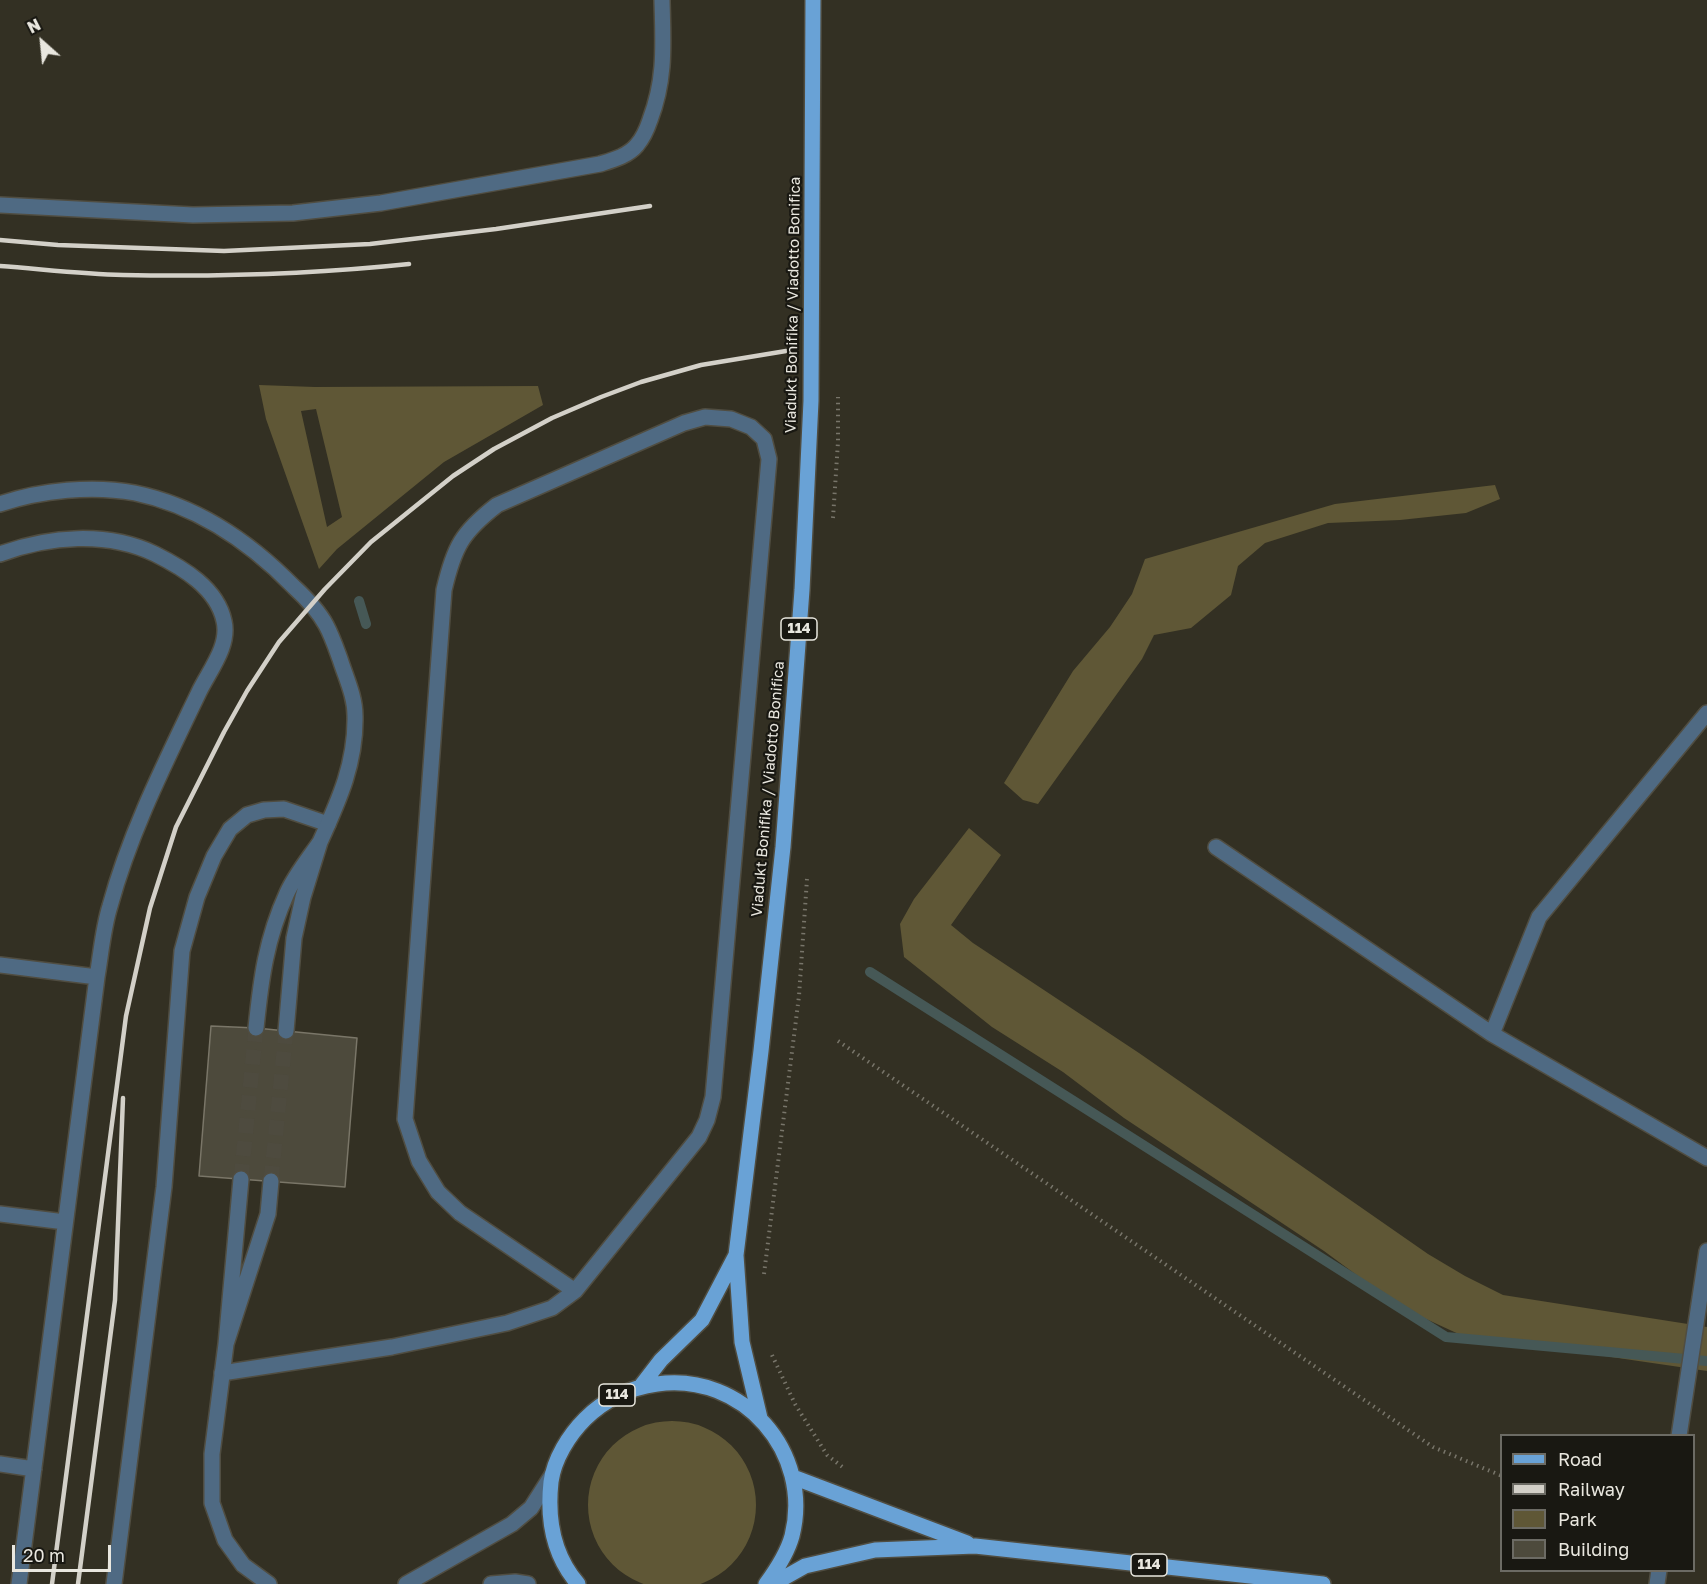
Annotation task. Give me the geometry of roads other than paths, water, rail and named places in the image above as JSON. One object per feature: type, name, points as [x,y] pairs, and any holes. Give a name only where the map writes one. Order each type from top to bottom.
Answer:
[{"type":"main road","name":"Viadukt Bonifika / Viadotto Bonifica","points":[[736,1255],[783,846],[801,590],[811,401],[813,0]]},
{"type":"main road","name":"114","points":[[641,1386],[661,1360],[702,1320],[736,1255]]},
{"type":"main road","name":"114","points":[[736,1255],[742,1342],[760,1418]]},
{"type":"main road","name":"114","points":[[578,1584],[558,1553],[551,1528],[549,1501],[552,1476],[561,1451],[582,1422],[594,1410],[616,1395],[641,1386],[673,1382],[705,1386],[735,1399],[760,1418],[781,1445],[793,1477],[796,1507],[792,1537],[780,1565],[766,1584]]},
{"type":"main road","name":"114","points":[[793,1477],[975,1546]]},
{"type":"main road","name":"114","points":[[773,1584],[805,1566],[875,1550],[975,1546],[1323,1584]]},
{"type":"street","points":[[0,205],[193,215],[293,213],[381,203],[610,162],[619,159],[636,147],[645,134],[658,99],[663,71],[662,0]]},
{"type":"street","points":[[222,1373],[392,1347],[507,1323],[552,1308],[575,1291],[699,1137],[707,1120],[713,1097],[769,459],[764,438],[751,427],[731,419],[705,417],[684,423],[497,505],[475,522],[462,539],[450,564],[444,590],[405,1119],[419,1161],[438,1192],[460,1213],[575,1291]]},
{"type":"street","points":[[0,504],[13,499],[51,493],[95,490],[135,493],[173,504],[213,522],[251,546],[311,604],[326,625],[351,690],[355,714],[352,760],[347,779],[320,842],[303,897],[294,938],[286,1031]]},
{"type":"street","points":[[0,554],[54,539],[87,539],[122,543],[173,563],[193,577],[209,592],[225,622],[225,637],[220,652],[135,832],[109,907],[97,977],[18,1584]]},
{"type":"street","points":[[1492,1035],[1539,917],[1707,713]]},
{"type":"street","points":[[114,1584],[164,1188],[182,951],[197,897],[214,856],[230,829],[247,815],[264,810],[284,809],[328,824]]},
{"type":"street","points":[[256,1028],[262,969],[270,937],[287,891],[320,842]]},
{"type":"street","points":[[1216,847],[1492,1035],[1707,1158]]},
{"type":"street","points":[[0,965],[97,977]]},
{"type":"street","points":[[241,1179],[226,1344],[212,1454],[212,1503],[225,1540],[243,1565],[269,1584]]},
{"type":"street","points":[[226,1344],[268,1214],[271,1181]]},
{"type":"street","points":[[0,1214],[65,1222]]},
{"type":"street","points":[[1679,1434],[1707,1251]]},
{"type":"street","points":[[0,1464],[33,1468]]},
{"type":"street","points":[[406,1584],[512,1524],[531,1508],[552,1476]]},
{"type":"street","points":[[491,1584],[515,1582],[528,1584]]},
{"type":"waterway","points":[[359,601],[366,624]]},
{"type":"waterway","points":[[870,972],[1446,1337],[1707,1361]]},
{"type":"tunnel","points":[[241,1179],[256,1028]]},
{"type":"tunnel","points":[[271,1181],[286,1031]]},
{"type":"railway","points":[[0,240],[58,245],[224,251],[370,244],[496,229],[650,206]]},
{"type":"railway","points":[[0,266],[77,273],[195,276],[302,272],[409,264]]},
{"type":"railway","points":[[52,1584],[126,1016],[150,908],[176,827],[247,691],[279,642],[325,589],[371,542],[453,476],[494,449],[552,418],[641,382],[701,365],[786,351]]},
{"type":"railway","points":[[78,1584],[115,1300],[123,1098]]}]
